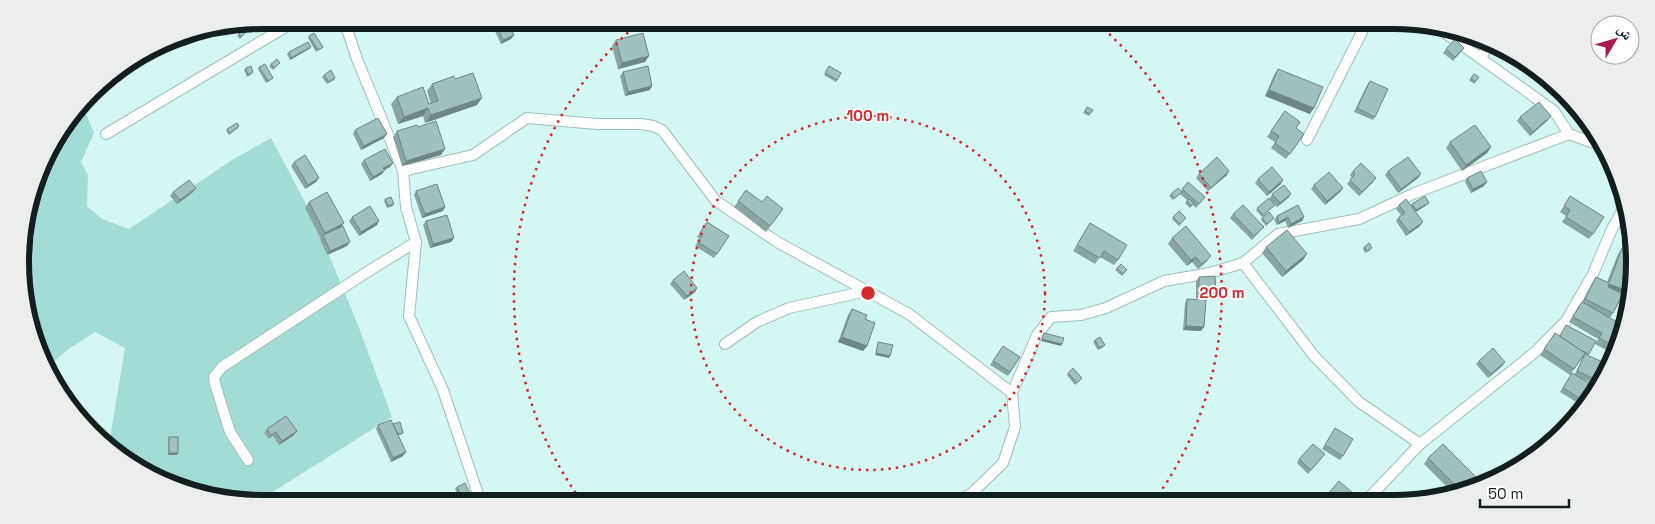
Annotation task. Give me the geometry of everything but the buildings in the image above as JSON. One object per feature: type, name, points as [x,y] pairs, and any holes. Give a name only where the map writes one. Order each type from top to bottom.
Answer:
[{"type":"street","points":[[106,134],[282,29]]},
{"type":"street","points":[[347,29],[357,60],[402,171],[406,207],[416,242],[409,316],[443,390],[478,495]]},
{"type":"street","points":[[1307,140],[1363,29]]},
{"type":"street","points":[[1449,36],[1554,111],[1569,134],[1593,142]]},
{"type":"street","points":[[1480,58],[1486,49]]},
{"type":"street","points":[[402,171],[473,155],[527,118],[653,126],[662,130],[716,201],[779,243],[909,314],[1012,394]]},
{"type":"street","points":[[969,495],[1004,463],[1015,427],[1012,394],[1037,335],[1052,317],[1081,314],[1106,308],[1164,281],[1210,273],[1243,263],[1278,234],[1359,219],[1415,193],[1569,134]]},
{"type":"street","points":[[1372,495],[1420,444],[1534,353],[1566,321],[1593,274],[1611,230],[1621,213]]},
{"type":"street","points":[[248,460],[230,432],[214,377],[222,367],[416,242]]},
{"type":"street","points":[[1243,263],[1314,356],[1359,402],[1420,444]]},
{"type":"street","points":[[725,344],[757,322],[789,308],[867,291]]},
{"type":"green space","points":[[85,111],[94,133],[81,162],[88,175],[87,206],[102,219],[129,229],[232,160],[271,138],[314,219],[358,325],[392,417],[271,493],[272,495],[247,495],[216,491],[187,483],[159,471],[132,456],[110,439],[125,348],[95,332],[67,350],[52,363],[41,337],[33,308],[29,277],[29,247],[33,216],[41,187],[60,145]]}]
